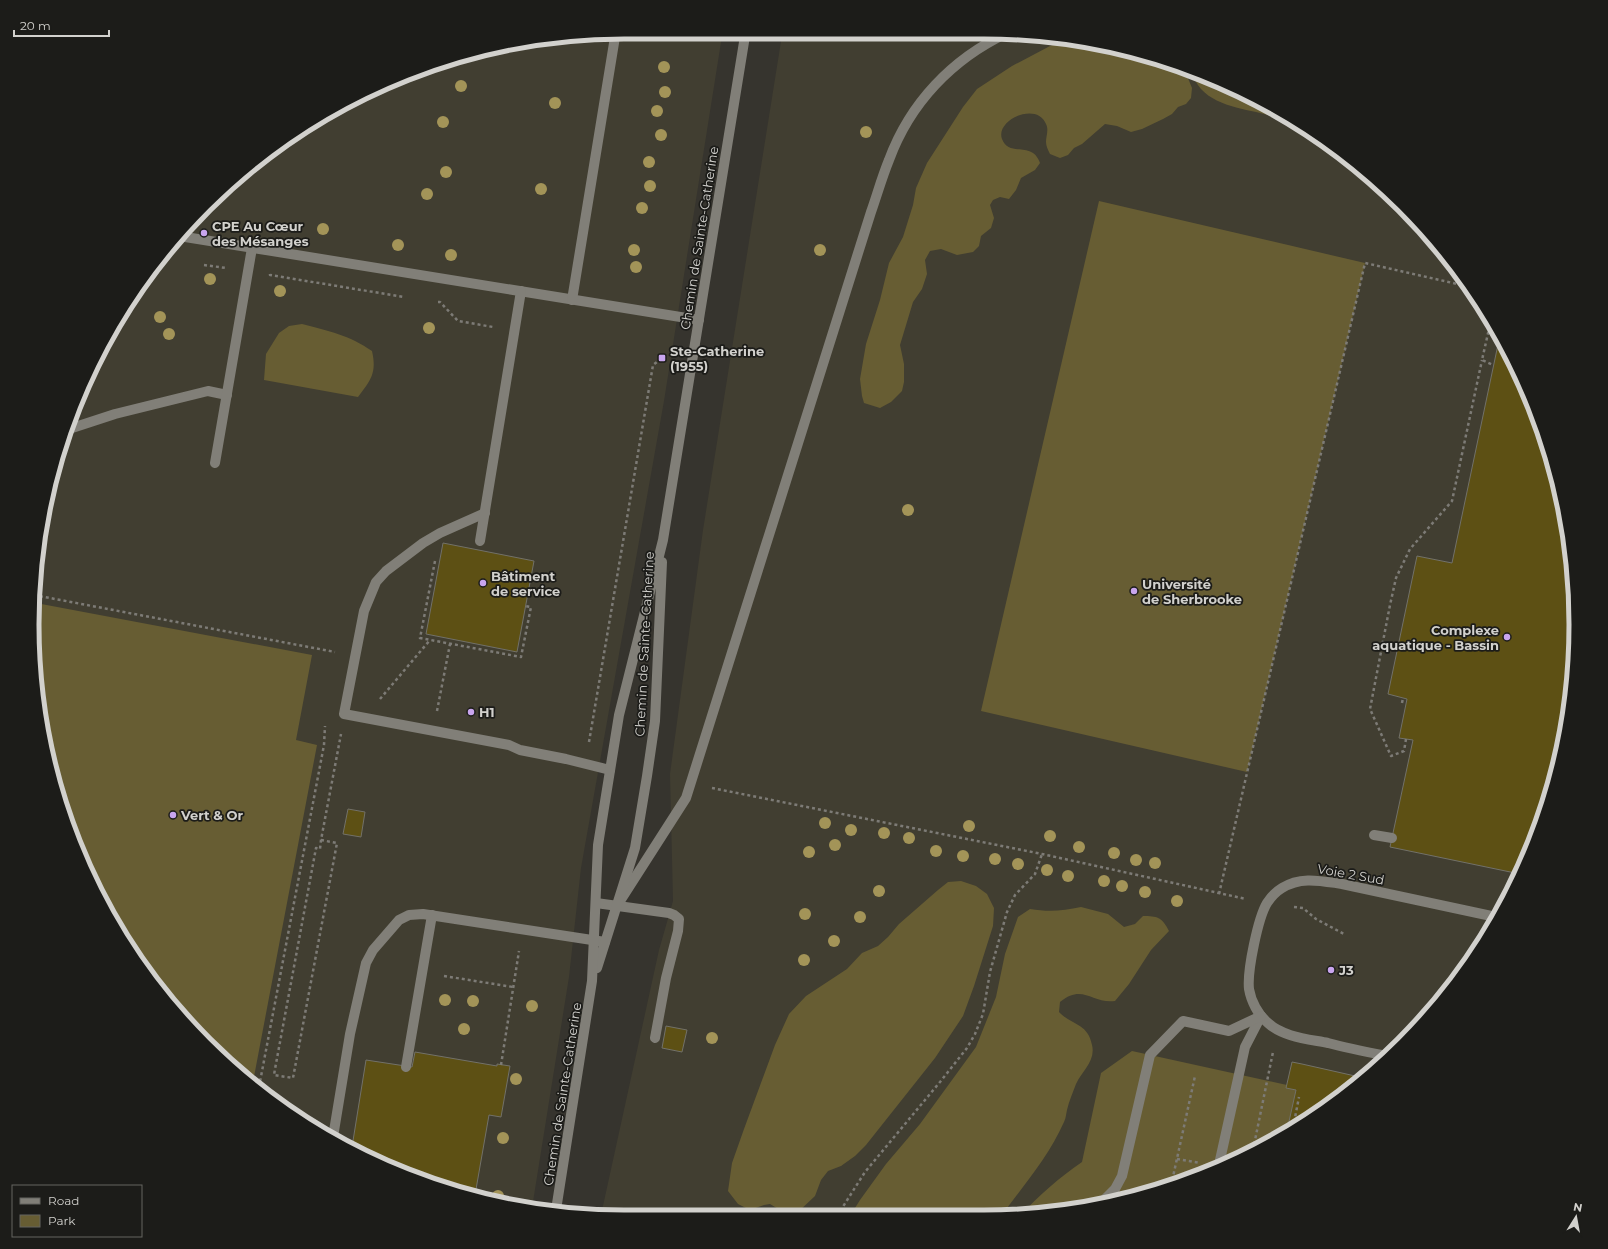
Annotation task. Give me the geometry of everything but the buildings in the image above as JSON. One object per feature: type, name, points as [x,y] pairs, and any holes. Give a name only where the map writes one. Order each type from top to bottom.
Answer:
[{"type":"main road","points":[[572,300],[614,39]]},
{"type":"main road","name":"Chemin de Sainte-Catherine","points":[[557,1206],[592,981],[598,845],[610,770],[619,715],[663,540],[744,39]]},
{"type":"main road","points":[[617,906],[686,798],[870,212],[889,159],[914,109],[944,75],[974,51],[995,39]]},
{"type":"main road","points":[[185,237],[699,320]]},
{"type":"main road","points":[[215,463],[252,248]]},
{"type":"main road","points":[[480,541],[521,291]]},
{"type":"main road","points":[[73,428],[115,414],[208,391],[227,395]]},
{"type":"main road","points":[[485,513],[440,533],[423,543],[386,571],[376,582],[364,611],[344,714],[509,746],[520,750],[610,770]]},
{"type":"main road","name":"Chemin de Sainte-Catherine","points":[[592,981],[635,848],[655,721],[663,540]]},
{"type":"main road","points":[[1374,835],[1392,838]]},
{"type":"main road","name":"Voie 2 Sud","points":[[1381,1055],[1294,1036],[1279,1031],[1267,1023],[1261,1016],[1251,998],[1249,984],[1250,970],[1259,925],[1267,903],[1277,892],[1290,884],[1309,880],[1342,884],[1492,916]]},
{"type":"main road","points":[[596,903],[669,913],[678,919],[678,931],[666,978],[655,1038]]},
{"type":"main road","points":[[333,1132],[350,1034],[366,963],[373,950],[400,920],[409,915],[432,915],[605,942]]},
{"type":"main road","points":[[406,1066],[432,915]]},
{"type":"main road","points":[[1220,1160],[1245,1047],[1261,1016]]},
{"type":"main road","points":[[1107,1197],[1114,1189],[1122,1176],[1150,1055],[1183,1021],[1229,1031],[1261,1016]]},
{"type":"path","points":[[1219,894],[1365,263],[1460,285]]},
{"type":"path","points":[[204,265],[226,268]]},
{"type":"path","points":[[270,275],[411,298]]},
{"type":"path","points":[[433,301],[440,302],[458,321],[499,328]]},
{"type":"path","points":[[1406,739],[1404,751],[1391,756],[1370,710],[1390,605],[1396,578],[1410,549],[1452,501],[1488,328]]},
{"type":"path","points":[[589,740],[653,365],[662,358]]},
{"type":"path","points":[[1482,360],[1493,365]]},
{"type":"path","points":[[436,557],[420,638],[521,657],[531,607],[525,606]]},
{"type":"path","points":[[40,596],[337,652],[336,660]]},
{"type":"path","points":[[380,698],[430,640]]},
{"type":"path","points":[[439,701],[450,644]]},
{"type":"path","points":[[498,653],[499,648]]},
{"type":"path","points":[[1402,704],[1403,698]]},
{"type":"path","points":[[322,840],[337,843],[293,1078],[274,1075],[316,848],[320,849],[322,840],[344,714]]},
{"type":"path","points":[[260,1082],[324,745],[324,725]]},
{"type":"path","points":[[714,788],[1042,854],[1250,900]]},
{"type":"path","points":[[841,1210],[865,1172],[940,1082],[967,1048],[975,1034],[983,1014],[990,972],[1007,912],[1015,895],[1034,874],[1042,854]]},
{"type":"path","points":[[1303,908],[1316,918],[1344,934]]},
{"type":"path","points":[[501,1065],[518,956]]},
{"type":"path","points":[[440,975],[513,987]]},
{"type":"path","points":[[1254,1143],[1279,1031]]},
{"type":"path","points":[[1173,1179],[1195,1076]]},
{"type":"path","points":[[1295,1120],[1300,1097]]},
{"type":"shaded area","points":[[722,39],[664,401],[581,868],[569,977],[533,1203],[473,1190],[436,1179],[366,1150],[332,1132],[299,1111],[238,1065],[210,1039],[184,1011],[138,950],[117,917],[99,883],[70,813],[50,739],[40,663],[40,586],[50,510],[70,436],[84,400],[99,366],[117,332],[138,299],[184,238],[210,210],[238,184],[299,138],[332,117],[366,99],[400,84],[436,70],[510,50],[586,40]]},
{"type":"shaded area","name":"Université de Sherbrooke","points":[[781,39],[1022,40],[1098,50],[1172,70],[1242,99],[1276,117],[1340,160],[1370,184],[1398,210],[1424,238],[1448,268],[1491,332],[1509,366],[1538,436],[1549,473],[1558,510],[1568,586],[1559,733],[1549,776],[1538,813],[1509,883],[1491,917],[1448,981],[1424,1011],[1398,1039],[1370,1065],[1309,1111],[1276,1132],[1242,1150],[1208,1165],[1167,1181],[1098,1199],[1022,1209],[602,1209],[659,950],[673,901],[670,774],[703,530]]},
{"type":"green space","points":[[1056,44],[1098,50],[1172,70],[1187,76],[1192,88],[1191,98],[1186,104],[1178,107],[1172,114],[1142,129],[1131,132],[1117,126],[1105,124],[1082,144],[1074,148],[1068,155],[1060,158],[1050,154],[1046,144],[1047,126],[1041,117],[1034,114],[1026,114],[1010,120],[1005,125],[1002,132],[1002,139],[1005,145],[1010,148],[1032,152],[1040,163],[1035,170],[1021,178],[1016,190],[1009,199],[1000,197],[993,200],[990,205],[994,218],[991,228],[981,236],[979,246],[973,252],[957,255],[941,249],[930,251],[925,260],[927,274],[922,289],[913,302],[900,345],[904,364],[904,382],[902,391],[891,402],[880,408],[864,403],[860,379],[866,344],[880,300],[889,263],[903,237],[913,205],[916,188],[927,163],[963,107],[977,89],[1012,66]]},
{"type":"green space","points":[[1194,79],[1242,99],[1275,116],[1236,108],[1226,104],[1208,95]]},
{"type":"green space","points":[[1099,201],[1365,263],[1247,772],[981,711]]},
{"type":"green space","points":[[302,324],[347,337],[372,351],[374,365],[372,376],[358,397],[264,380],[266,354],[279,333],[289,326]]},
{"type":"green space","name":"Vert & Or","points":[[40,604],[312,655],[296,740],[317,745],[254,1078],[210,1039],[184,1011],[160,981],[117,917],[99,883],[70,813],[50,739],[40,663]]},
{"type":"green space","points":[[961,881],[976,886],[987,894],[994,908],[993,926],[963,1016],[935,1058],[866,1145],[855,1156],[841,1166],[828,1171],[821,1180],[815,1196],[800,1210],[780,1210],[770,1204],[750,1210],[738,1204],[728,1191],[732,1163],[775,1045],[789,1014],[806,996],[847,969],[862,953],[878,946],[899,924],[948,882]]},
{"type":"green space","points":[[1081,907],[1108,914],[1124,927],[1135,924],[1143,916],[1152,916],[1159,918],[1169,931],[1151,950],[1129,984],[1115,1001],[1100,1000],[1081,994],[1075,994],[1060,1002],[1059,1012],[1087,1032],[1093,1051],[1088,1066],[1076,1084],[1065,1120],[1044,1159],[1006,1209],[854,1210],[886,1164],[920,1124],[976,1047],[996,997],[1005,954],[1018,917],[1030,909],[1056,911]]},
{"type":"green space","points":[[1132,1051],[1287,1085],[1292,1062],[1356,1076],[1309,1111],[1276,1132],[1242,1150],[1208,1165],[1172,1179],[1098,1199],[1027,1208],[1065,1174],[1082,1162],[1101,1073]]},
{"type":"place","name":"CPE Au Cœur des Mésanges","points":[[204,233]]},
{"type":"place","name":"Ste-Catherine (1955)","points":[[662,358]]},
{"type":"place","name":"Bâtiment de service","points":[[483,583]]},
{"type":"place","name":"Université de Sherbrooke","points":[[1134,591]]},
{"type":"place","name":"Complexe aquatique - Bassin","points":[[1507,637]]},
{"type":"place","name":"H1","points":[[471,712]]},
{"type":"place","name":"Vert & Or","points":[[173,815]]},
{"type":"place","name":"J3","points":[[1331,970]]}]
